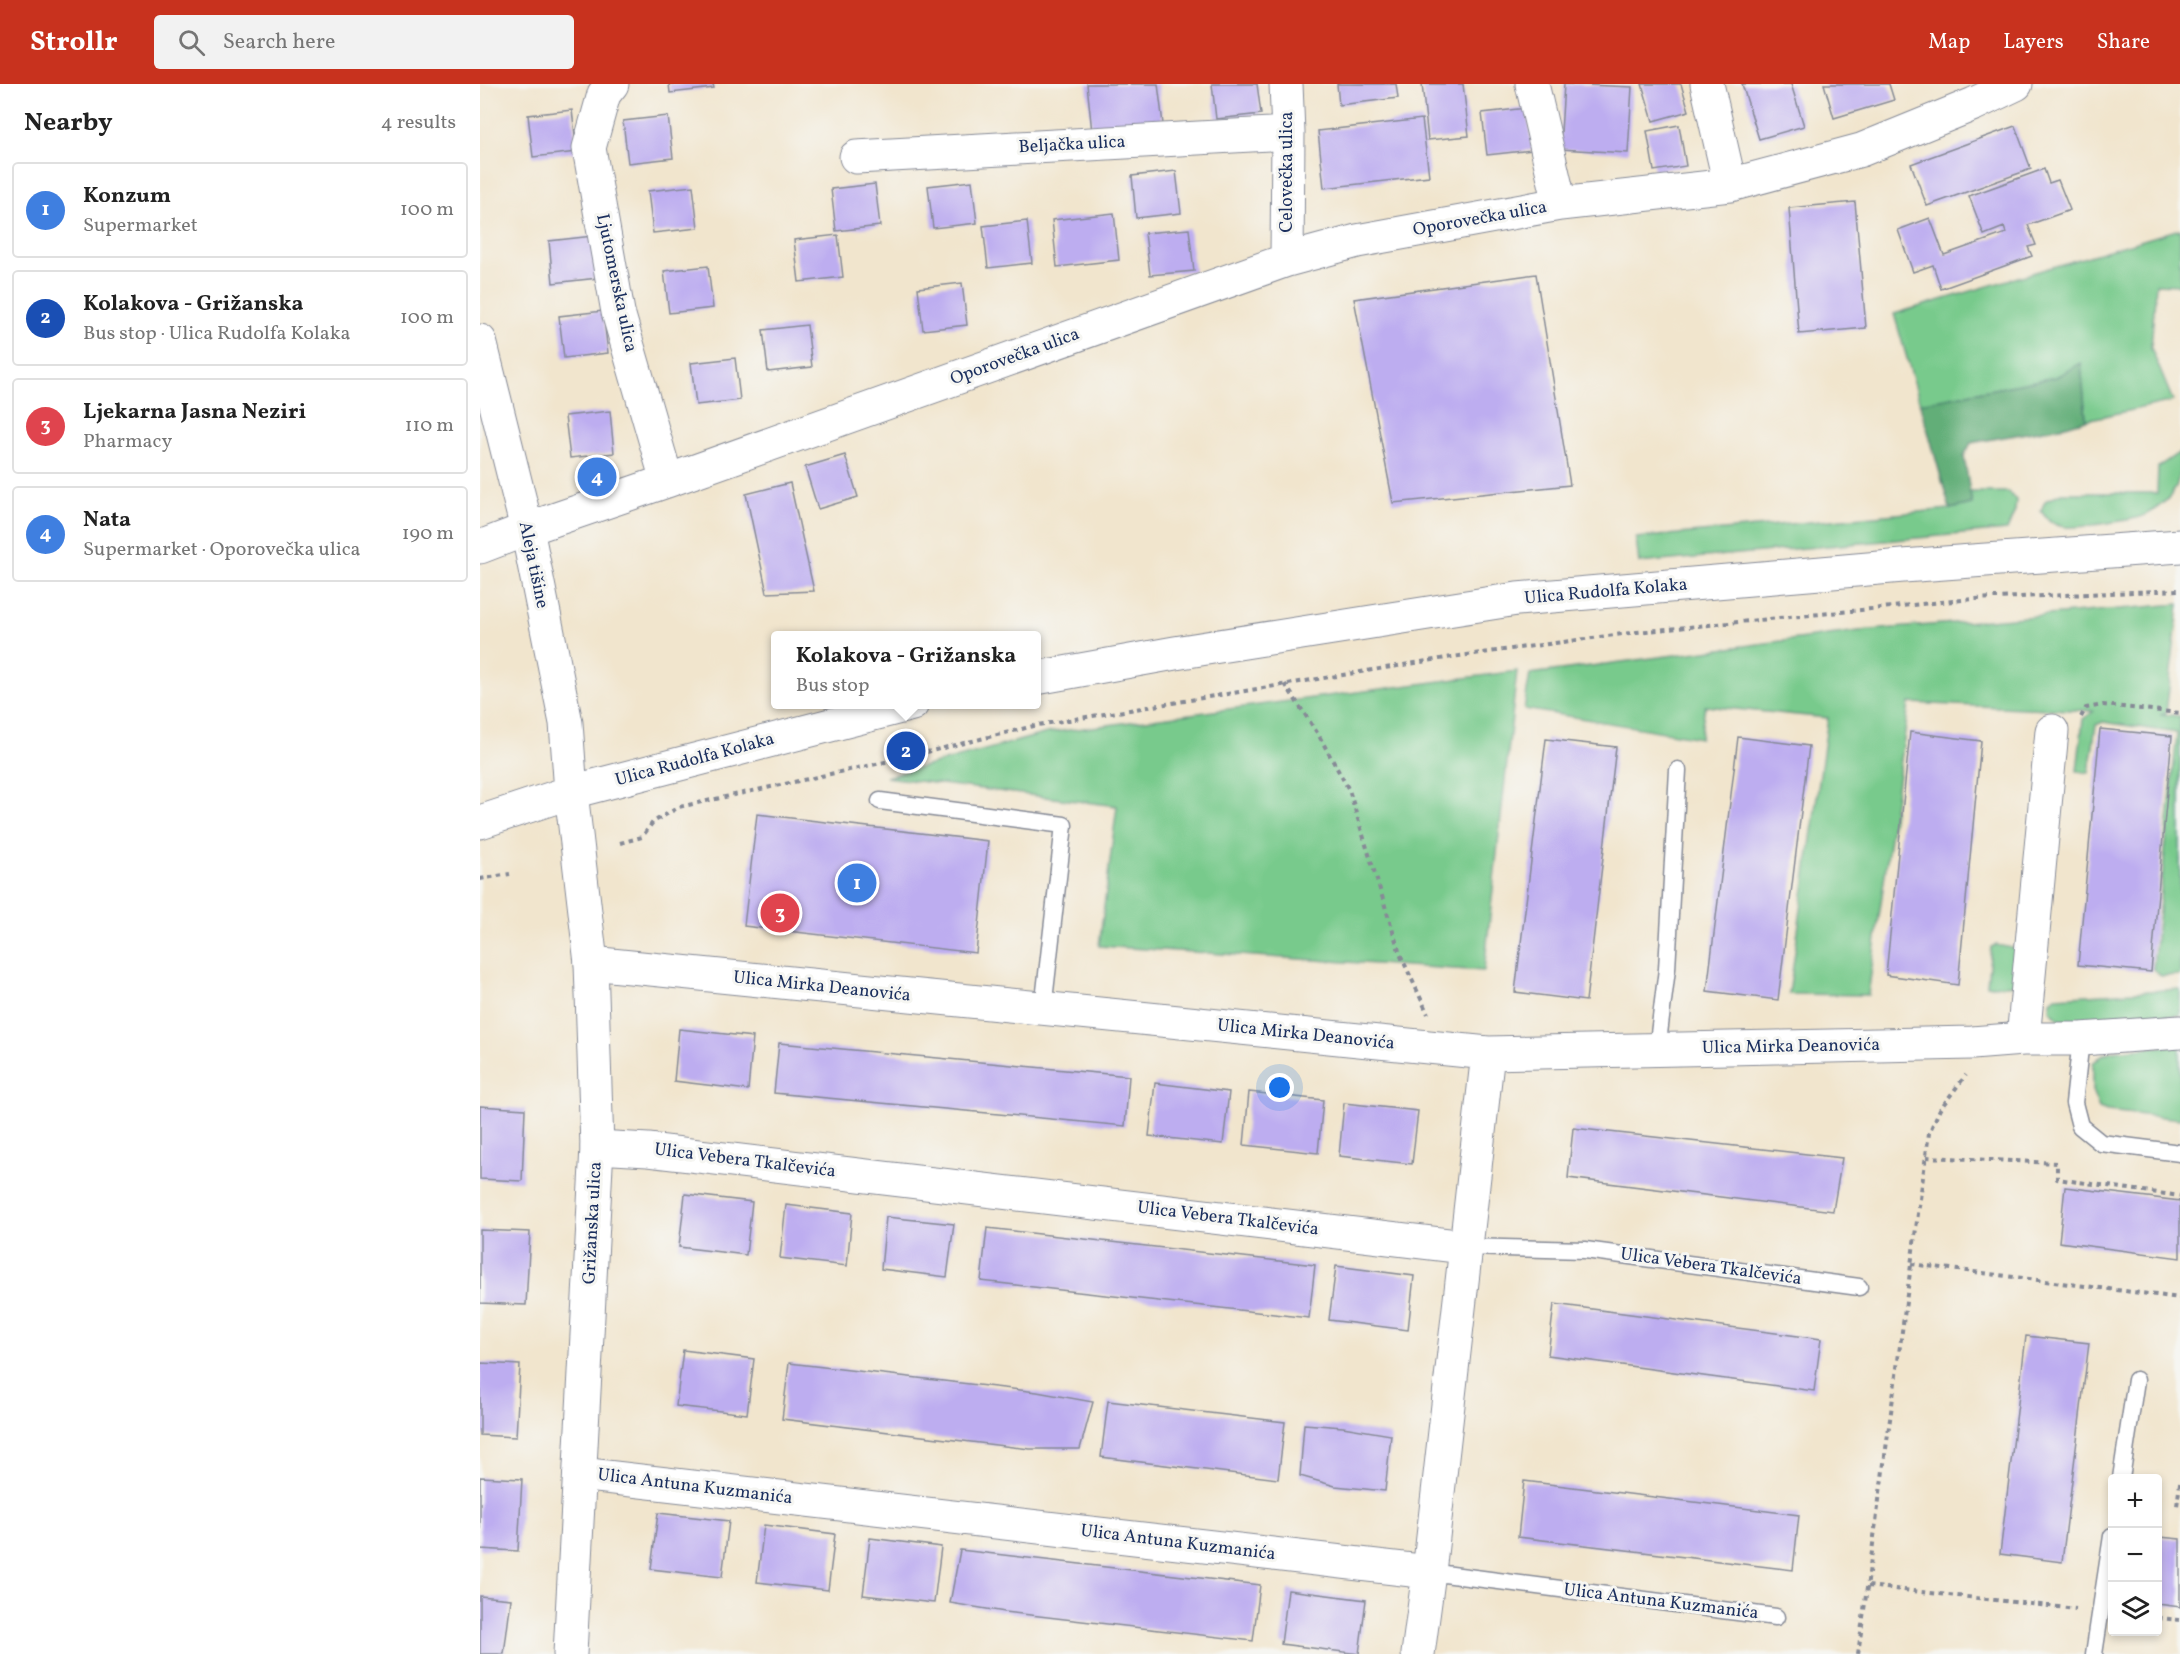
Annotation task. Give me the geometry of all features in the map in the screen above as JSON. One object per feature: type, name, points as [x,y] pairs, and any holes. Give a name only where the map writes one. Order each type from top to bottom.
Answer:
[{"type":"street","name":"Ljutomerska ulica","points":[[612,84],[604,94],[589,148],[618,312],[667,481]]},
{"type":"street","name":"Celovečka ulica","points":[[1286,84],[1287,260]]},
{"type":"street","name":"Oporovečka ulica","points":[[1532,84],[1560,204]]},
{"type":"street","points":[[1707,84],[1730,185]]},
{"type":"street","name":"Oporovečka ulica","points":[[480,547],[1287,260],[1357,241],[1560,204],[1730,185],[1861,150],[1974,104],[2016,84]]},
{"type":"street","name":"Beljačka ulica","points":[[856,157],[1288,133]]},
{"type":"street","name":"Aleja tišine","points":[[480,341],[527,529],[566,723],[570,792]]},
{"type":"street","name":"Ulica Rudolfa Kolaka","points":[[1041,677],[1175,653],[1517,599],[1903,566],[2180,546]]},
{"type":"street","name":"Ulica Rudolfa Kolaka","points":[[480,822],[570,792],[896,709]]},
{"type":"street","points":[[2023,1039],[2066,725]]},
{"type":"street","name":"Grižanska ulica","points":[[570,792],[591,963],[597,1147],[570,1654]]},
{"type":"street","name":"Ulica Mirka Deanovića","points":[[591,963],[1488,1053],[1972,1043],[2180,1032]]},
{"type":"street","points":[[1418,1654],[1488,1053]]},
{"type":"street","name":"Ulica Vebera Tkalčevića","points":[[597,1147],[671,1152],[1465,1247]]},
{"type":"street","name":"Ulica Antuna Kuzmanića","points":[[580,1474],[1429,1572]]},
{"type":"lane","points":[[1657,1050],[1667,969],[1678,770]]},
{"type":"lane","points":[[880,801],[1064,825],[1043,1009]]},
{"type":"lane","points":[[2081,1039],[2074,1103],[2080,1126],[2101,1143],[2180,1153]]},
{"type":"lane","name":"Ulica Vebera Tkalčevića","points":[[1465,1247],[1585,1250],[1859,1287]]},
{"type":"lane","points":[[2122,1474],[2136,1380]]},
{"type":"lane","points":[[2094,1654],[2108,1564]]},
{"type":"lane","name":"Ulica Antuna Kuzmanića","points":[[1429,1572],[1776,1617]]},
{"type":"path","points":[[620,843],[642,837],[653,822],[679,807],[890,761],[1038,725],[1285,684],[1452,657],[1637,632],[1973,599],[2180,590]]},
{"type":"path","points":[[1285,684],[1318,734],[1349,790],[1401,954],[1421,997]]},
{"type":"path","points":[[2066,725],[2086,708],[2103,705],[2180,712]]},
{"type":"path","points":[[480,879],[510,874]]},
{"type":"path","points":[[1858,1654],[1929,1133],[1940,1109],[1968,1072]]},
{"type":"path","points":[[1926,1157],[2057,1163],[2057,1179],[2180,1196]]},
{"type":"path","points":[[1911,1264],[2180,1298]]},
{"type":"path","points":[[2180,1483],[2177,1506],[2180,1507]]},
{"type":"path","points":[[1868,1586],[2101,1612]]},
{"type":"path","points":[[2162,1618],[2180,1620]]},
{"type":"green space","points":[[2180,229],[2180,285],[2156,284],[2151,348],[2173,401],[2086,420],[2081,364],[2056,377],[1920,403],[1894,314]]},
{"type":"green space","points":[[2081,363],[2086,420],[2066,426],[1971,443],[1964,456],[1972,504],[1950,509],[1920,403],[2056,377]]},
{"type":"green space","points":[[2180,452],[2179,476],[2175,489],[2161,505],[2143,516],[2103,524],[2064,527],[2045,517],[2041,511],[2045,501],[2061,493],[2157,493],[2158,467]]},
{"type":"green space","points":[[1970,492],[2008,492],[2016,500],[2015,511],[2007,530],[1639,563],[1636,538],[1950,509],[1972,504]]},
{"type":"green space","points":[[2179,604],[2166,713],[2160,714],[2180,716],[2180,975],[2161,976],[2153,969],[2177,733],[2103,722],[2096,725],[2089,773],[2077,771],[2083,719],[2094,711],[1909,703],[1868,995],[1789,994],[1828,718],[1705,706],[1700,738],[1524,709],[1530,674],[1859,631]]},
{"type":"green space","points":[[1517,671],[1484,971],[1099,946],[1117,806],[886,777],[1047,733]]},
{"type":"green space","points":[[1996,945],[2018,949],[2016,984],[1987,985],[1991,947]]},
{"type":"green space","points":[[2180,989],[2180,1015],[2075,1023],[2059,1019],[2050,1010],[2051,1001],[2056,997]]},
{"type":"green space","points":[[2180,1045],[2180,1119],[2107,1111],[2099,1108],[2093,1093],[2093,1063],[2102,1055],[2111,1051]]},
{"type":"building","points":[[669,84],[713,84],[714,88],[670,93]]},
{"type":"building","points":[[1087,84],[1158,84],[1163,124],[1092,132]]},
{"type":"building","points":[[1212,84],[1257,84],[1261,114],[1216,119]]},
{"type":"building","points":[[1337,84],[1396,84],[1398,98],[1339,105]]},
{"type":"building","points":[[1422,84],[1463,84],[1469,136],[1428,140]]},
{"type":"building","points":[[1564,84],[1632,87],[1628,153],[1560,149]]},
{"type":"building","points":[[1642,84],[1681,84],[1689,111],[1653,121]]},
{"type":"building","points":[[1742,84],[1791,84],[1804,126],[1759,139]]},
{"type":"building","points":[[1824,84],[1889,84],[1894,100],[1834,118]]},
{"type":"building","points":[[1527,108],[1532,150],[1487,155],[1482,113]]},
{"type":"building","points":[[572,110],[577,152],[533,157],[528,115]]},
{"type":"building","points":[[668,116],[673,158],[628,163],[623,121]]},
{"type":"building","points":[[1422,119],[1429,176],[1324,188],[1318,131]]},
{"type":"building","points":[[1679,125],[1686,166],[1654,171],[1647,131]]},
{"type":"building","points":[[2015,126],[2031,169],[1927,206],[1911,164]]},
{"type":"building","points":[[2044,169],[2049,183],[2058,180],[2070,210],[2028,225],[2036,245],[2028,247],[2032,256],[1941,289],[1933,265],[1913,272],[1898,230],[1930,218],[1944,255],[2006,233],[2004,227],[1984,235],[1969,196]]},
{"type":"building","points":[[1176,171],[1181,213],[1136,218],[1132,176]]},
{"type":"building","points":[[972,181],[977,223],[933,228],[928,186]]},
{"type":"building","points":[[875,184],[880,226],[836,231],[831,189]]},
{"type":"building","points":[[693,186],[698,228],[653,233],[648,191]]},
{"type":"building","points":[[1855,202],[1866,328],[1799,334],[1789,208]]},
{"type":"building","points":[[1114,213],[1119,260],[1057,267],[1052,220]]},
{"type":"building","points":[[1027,221],[1032,263],[988,268],[983,226]]},
{"type":"building","points":[[1189,229],[1194,271],[1150,275],[1145,233]]},
{"type":"building","points":[[838,235],[843,277],[799,282],[794,240]]},
{"type":"building","points":[[593,236],[598,278],[553,283],[549,241]]},
{"type":"building","points":[[708,266],[713,308],[669,313],[664,271]]},
{"type":"building","points":[[1536,274],[1570,485],[1393,503],[1354,299]]},
{"type":"building","points":[[962,283],[967,325],[923,330],[918,288]]},
{"type":"building","points":[[603,311],[608,353],[564,358],[559,316]]},
{"type":"building","points":[[807,325],[812,367],[768,372],[763,330]]},
{"type":"building","points":[[735,358],[740,400],[696,405],[691,363]]},
{"type":"building","points":[[610,411],[614,453],[570,458],[565,416]]},
{"type":"building","points":[[845,455],[858,497],[818,509],[805,467]]},
{"type":"building","points":[[790,483],[814,591],[767,593],[746,494]]},
{"type":"building","points":[[2100,729],[2172,736],[2151,972],[2078,965]]},
{"type":"building","points":[[1910,732],[1981,741],[1958,985],[1886,975]]},
{"type":"building","points":[[1738,737],[1809,746],[1778,1000],[1707,991]]},
{"type":"building","points":[[1546,739],[1616,747],[1586,1001],[1515,992]]},
{"type":"building","points":[[757,814],[988,841],[976,953],[744,926]]},
{"type":"building","points":[[679,1029],[753,1037],[748,1090],[674,1081]]},
{"type":"building","points":[[779,1043],[1129,1076],[1125,1126],[774,1093]]},
{"type":"building","points":[[1155,1083],[1229,1092],[1223,1144],[1149,1136]]},
{"type":"building","points":[[1249,1092],[1323,1100],[1318,1153],[1244,1145]]},
{"type":"building","points":[[1344,1103],[1418,1111],[1412,1164],[1339,1156]]},
{"type":"building","points":[[480,1106],[525,1109],[522,1181],[480,1179]]},
{"type":"building","points":[[1573,1128],[1842,1158],[1833,1211],[1568,1178]]},
{"type":"building","points":[[2065,1187],[2180,1201],[2180,1258],[2059,1242]]},
{"type":"building","points":[[685,1194],[752,1202],[746,1255],[679,1247]]},
{"type":"building","points":[[786,1205],[852,1213],[847,1266],[780,1258]]},
{"type":"building","points":[[886,1217],[954,1224],[947,1277],[881,1269]]},
{"type":"building","points":[[987,1228],[1315,1265],[1309,1318],[981,1281]]},
{"type":"building","points":[[480,1230],[530,1232],[526,1305],[480,1303]]},
{"type":"building","points":[[1336,1266],[1414,1276],[1408,1330],[1329,1320]]},
{"type":"building","points":[[1554,1304],[1821,1339],[1814,1391],[1548,1355]]},
{"type":"building","points":[[2026,1336],[2089,1343],[2062,1562],[2000,1554]]},
{"type":"building","points":[[683,1350],[754,1359],[747,1414],[676,1406]]},
{"type":"building","points":[[480,1363],[520,1365],[516,1437],[480,1435]]},
{"type":"building","points":[[789,1363],[1037,1392],[1093,1402],[1080,1449],[1030,1449],[782,1419]]},
{"type":"building","points":[[1108,1401],[1285,1422],[1278,1479],[1101,1457]]},
{"type":"building","points":[[1304,1424],[1343,1427],[1391,1435],[1385,1491],[1335,1486],[1300,1476]]},
{"type":"building","points":[[480,1477],[522,1479],[518,1551],[480,1549]]},
{"type":"building","points":[[1524,1481],[1799,1515],[1793,1570],[1518,1537]]},
{"type":"building","points":[[658,1513],[729,1521],[722,1577],[651,1569]]},
{"type":"building","points":[[764,1525],[835,1534],[828,1590],[757,1582]]},
{"type":"building","points":[[2162,1537],[2180,1539],[2180,1607],[2162,1605]]},
{"type":"building","points":[[870,1538],[941,1547],[934,1603],[863,1595]]},
{"type":"building","points":[[960,1550],[1260,1585],[1253,1641],[1005,1612],[950,1603]]},
{"type":"building","points":[[1288,1590],[1366,1600],[1359,1654],[1281,1644]]},
{"type":"building","points":[[480,1596],[511,1599],[504,1654],[480,1654]]},
{"type":"place","name":"Nata","points":[[597,477]]},
{"type":"place","name":"Kolakova - Grižanska","points":[[906,751]]},
{"type":"place","name":"Konzum","points":[[857,883]]},
{"type":"place","name":"Ljekarna Jasna Neziri","points":[[780,913]]}]
